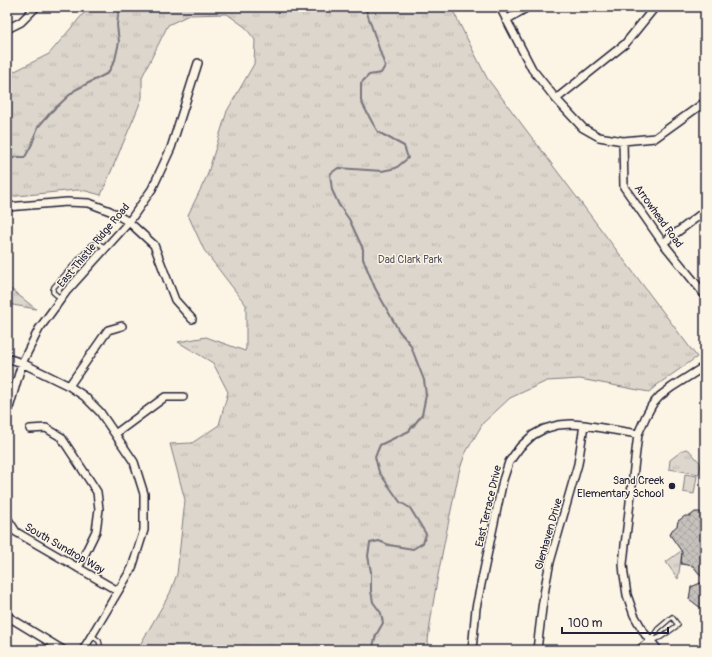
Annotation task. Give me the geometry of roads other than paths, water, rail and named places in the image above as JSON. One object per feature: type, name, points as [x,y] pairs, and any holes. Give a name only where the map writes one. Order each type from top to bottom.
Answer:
[{"type":"street","points":[[7,29],[21,22],[36,7]]},
{"type":"street","points":[[500,7],[532,68],[556,99],[583,128],[599,137],[623,141],[655,138],[705,102]]},
{"type":"street","points":[[506,20],[528,7]]},
{"type":"street","points":[[556,99],[625,44],[656,7]]},
{"type":"street","name":"East Thistle Ridge Road","points":[[7,414],[22,363],[39,329],[61,299],[129,222],[152,189],[171,148],[198,63]]},
{"type":"street","name":"Arrowhead Road","points":[[623,141],[624,187],[663,243],[705,295]]},
{"type":"street","points":[[7,207],[67,202],[89,203],[110,211],[129,222],[154,245],[175,300],[192,319]]},
{"type":"street","points":[[663,243],[705,211]]},
{"type":"street","points":[[68,386],[108,330],[122,326]]},
{"type":"street","points":[[7,358],[22,363],[68,386],[84,396],[100,412],[134,462],[144,494],[144,530],[132,568],[83,650]]},
{"type":"street","points":[[658,650],[650,641],[637,621],[630,605],[623,568],[638,434],[649,410],[660,396],[705,366]]},
{"type":"street","points":[[115,434],[165,397],[183,397]]},
{"type":"street","name":"East Terrace Drive","points":[[472,650],[476,608],[503,480],[509,462],[520,447],[533,435],[544,429],[558,425],[584,425],[638,434]]},
{"type":"street","name":"Glenhaven Drive","points":[[537,650],[550,562],[578,464],[584,425]]},
{"type":"street","points":[[30,429],[46,428],[61,437],[97,492],[100,509],[96,532],[78,568]]},
{"type":"street","name":"South Sundrop Way","points":[[7,518],[16,532],[118,591]]},
{"type":"street","points":[[7,616],[63,650]]},
{"type":"street","points":[[640,650],[650,641]]},
{"type":"lane","points":[[61,299],[53,292],[54,287],[92,245],[99,243],[106,248]]},
{"type":"lane","points":[[672,618],[678,625],[661,637],[650,641],[658,629],[672,618]]},
{"type":"lane","points":[[91,635],[100,641],[97,650]]},
{"type":"waterway","points":[[7,161],[15,157],[25,157],[32,144],[38,127],[51,112],[75,90],[108,73],[115,60],[119,42],[117,25],[119,7]]},
{"type":"waterway","points":[[365,7],[385,66],[381,73],[369,75],[361,83],[361,101],[378,132],[404,146],[408,158],[396,168],[382,171],[338,168],[330,174],[332,190],[339,205],[349,219],[363,249],[363,259],[375,288],[399,331],[410,344],[424,380],[426,395],[422,415],[409,431],[380,445],[375,457],[379,472],[400,502],[410,508],[426,534],[423,543],[413,549],[389,545],[379,541],[370,543],[368,556],[371,572],[371,591],[373,602],[381,613],[383,623],[376,635],[372,650]]},
{"type":"place","name":"Sand Creek Elementary School","points":[[672,486]]},
{"type":"park label","name":"Dad Clark Park","points":[[410,259]]}]
